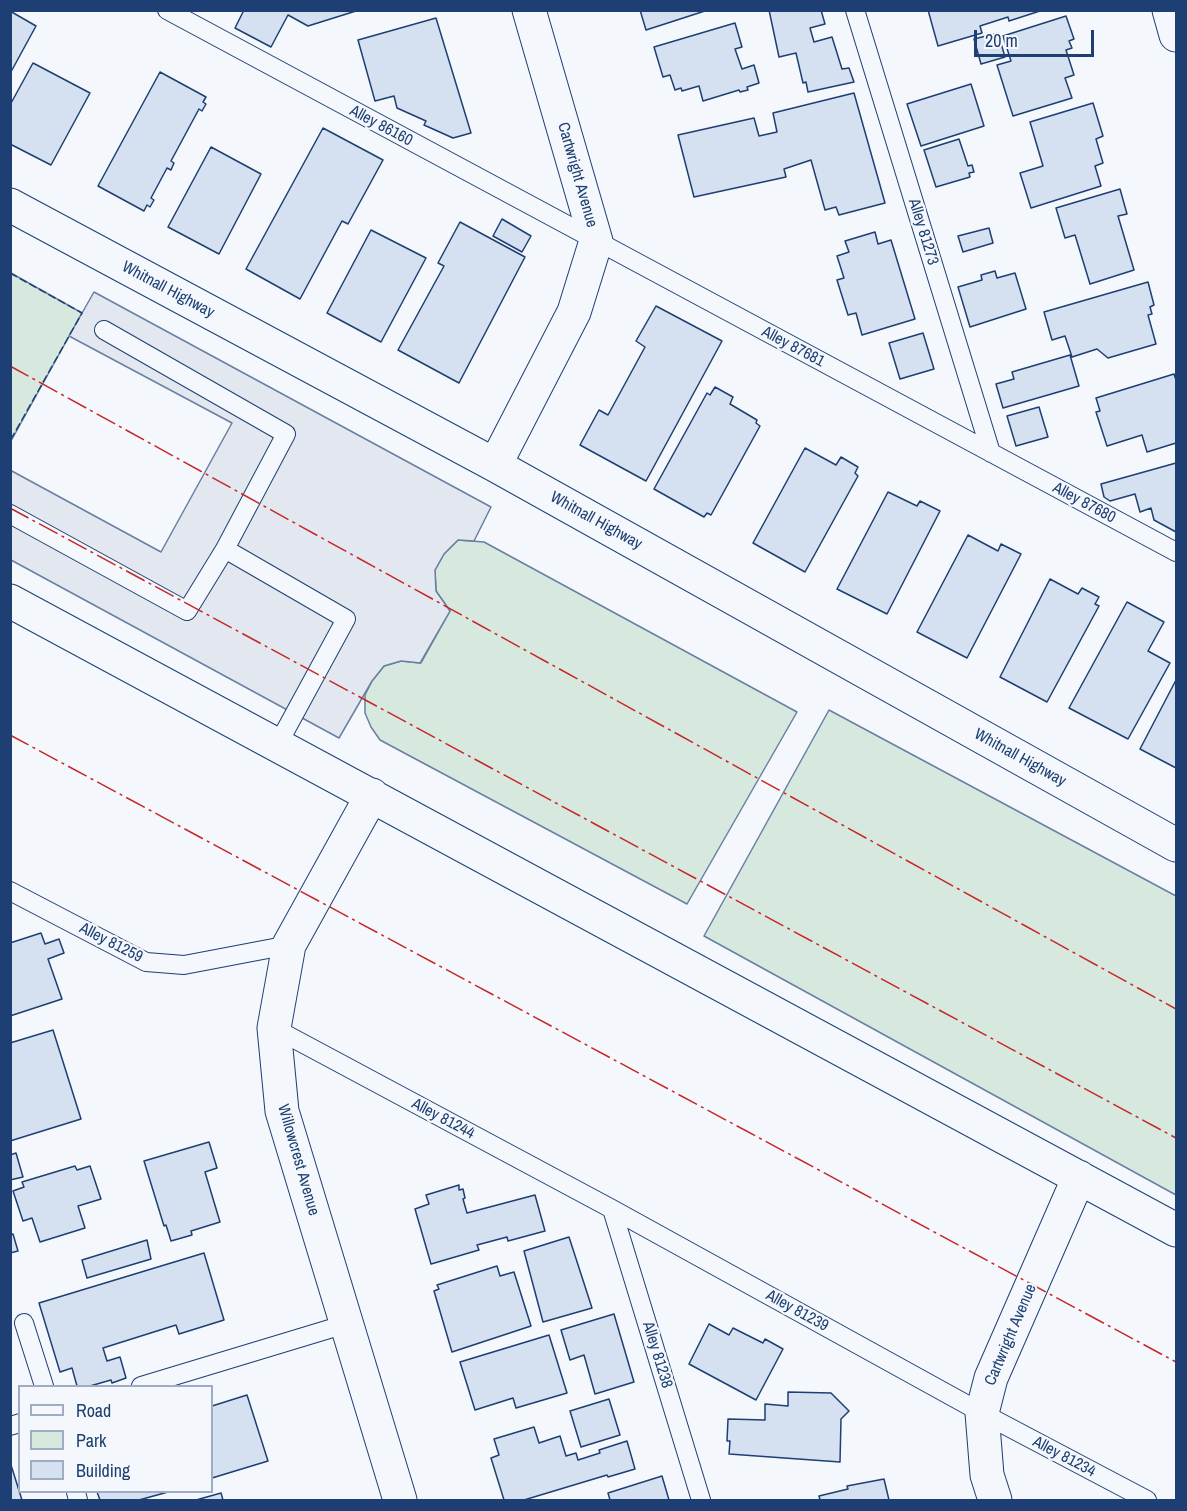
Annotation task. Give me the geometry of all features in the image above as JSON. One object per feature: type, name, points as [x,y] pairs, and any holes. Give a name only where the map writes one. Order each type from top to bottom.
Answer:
[{"type":"street","name":"Cartwright Avenue","points":[[495,465],[574,312],[596,241],[529,10]]},
{"type":"street","points":[[1169,10],[1176,35]]},
{"type":"street","name":"Whitnall Highway","points":[[10,205],[495,465],[1176,845]]},
{"type":"street","points":[[10,601],[1176,1230]]},
{"type":"street","name":"Willowcrest Avenue","points":[[372,795],[289,945],[274,1028],[282,1111],[400,1500]]},
{"type":"street","name":"Cartwright Avenue","points":[[995,1500],[987,1475],[982,1413],[991,1378],[1079,1177]]},
{"type":"lane","name":"Alley 86160","points":[[167,10],[596,241]]},
{"type":"lane","name":"Alley 81273","points":[[855,10],[990,453]]},
{"type":"lane","name":"Alley 87681","points":[[596,241],[990,453]]},
{"type":"lane","points":[[10,514],[187,610],[225,549],[286,434],[104,330]]},
{"type":"lane","name":"Alley 87680","points":[[990,453],[1176,552]]},
{"type":"lane","points":[[225,549],[346,619],[278,744]]},
{"type":"lane","name":"Alley 81259","points":[[10,891],[146,962],[184,965],[289,945]]},
{"type":"lane","name":"Alley 81244","points":[[274,1028],[612,1209]]},
{"type":"lane","name":"Alley 81239","points":[[612,1209],[982,1413]]},
{"type":"lane","name":"Alley 81238","points":[[612,1209],[701,1500]]},
{"type":"lane","points":[[24,1323],[44,1385]]},
{"type":"lane","points":[[144,1385],[346,1324]]},
{"type":"lane","name":"Alley 81234","points":[[982,1413],[1147,1500]]},
{"type":"green space","points":[[11,273],[82,313],[11,441]]},
{"type":"green space","points":[[458,540],[484,542],[797,712],[687,904],[380,740],[371,727],[365,713],[365,695],[372,681],[384,666],[401,661],[421,663],[450,611],[436,591],[435,570],[444,554]]},
{"type":"green space","points":[[829,710],[1176,896],[1176,1195],[704,936]]},
{"type":"shaded area","points":[[94,292],[491,507],[474,541],[458,540],[444,554],[435,570],[436,591],[450,611],[420,663],[401,661],[384,666],[372,681],[339,738],[11,560],[10,470],[161,552],[232,423],[69,336]]},
{"type":"building","points":[[244,10],[356,11],[308,26],[288,15],[271,47],[235,28]]},
{"type":"building","points":[[640,10],[708,10],[646,30]]},
{"type":"building","points":[[769,10],[821,10],[825,24],[810,28],[814,42],[832,37],[842,69],[849,68],[854,82],[808,92],[806,82],[803,83],[796,53],[779,57]]},
{"type":"building","points":[[928,10],[1043,10],[1009,21],[1008,17],[980,26],[982,33],[938,46]]},
{"type":"building","points":[[10,11],[36,26],[12,70],[10,69]]},
{"type":"building","points":[[1066,16],[1074,39],[1069,41],[1072,48],[1066,50],[1074,75],[1065,78],[1072,98],[1013,116],[997,65],[1011,61],[1003,36]]},
{"type":"building","points":[[436,18],[471,133],[453,138],[424,125],[426,121],[397,108],[394,96],[375,101],[358,40]]},
{"type":"building","points":[[735,23],[742,47],[735,49],[742,69],[754,65],[759,83],[747,87],[748,90],[740,92],[739,90],[703,101],[699,86],[682,91],[681,88],[675,90],[670,75],[663,77],[654,47]]},
{"type":"building","points":[[998,33],[1005,57],[981,64],[974,39]]},
{"type":"building","points":[[33,63],[90,93],[51,165],[10,144],[10,105]]},
{"type":"building","points":[[160,72],[206,97],[203,102],[206,104],[202,111],[199,109],[171,161],[174,163],[171,170],[167,168],[151,198],[154,200],[150,207],[147,205],[144,211],[98,186]]},
{"type":"building","points":[[971,84],[984,126],[921,146],[907,104]]},
{"type":"building","points":[[854,93],[885,203],[839,215],[836,207],[825,210],[811,160],[784,169],[786,177],[694,197],[678,135],[754,118],[759,136],[777,132],[773,113]]},
{"type":"building","points":[[1093,103],[1103,136],[1096,139],[1103,163],[1095,166],[1101,186],[1031,208],[1020,173],[1043,166],[1030,122]]},
{"type":"building","points":[[323,128],[383,160],[348,224],[342,221],[300,299],[246,269]]},
{"type":"building","points":[[959,139],[968,166],[972,165],[974,172],[969,173],[970,177],[936,187],[924,150]]},
{"type":"building","points":[[211,147],[261,174],[219,254],[168,227]]},
{"type":"building","points":[[1120,189],[1127,214],[1118,216],[1134,270],[1090,284],[1075,235],[1065,238],[1056,208]]},
{"type":"building","points":[[502,219],[531,236],[522,252],[493,236]]},
{"type":"building","points":[[460,222],[525,257],[459,383],[398,350],[444,266],[438,263]]},
{"type":"building","points":[[989,228],[993,243],[963,252],[958,236]]},
{"type":"building","points":[[371,230],[426,258],[381,342],[327,313]]},
{"type":"building","points":[[875,232],[878,244],[891,240],[915,319],[862,335],[856,313],[848,315],[837,280],[844,278],[837,256],[849,252],[845,241]]},
{"type":"building","points":[[995,271],[997,278],[1015,273],[1026,309],[970,327],[958,287],[982,280],[981,275]]},
{"type":"building","points":[[1148,282],[1154,305],[1150,307],[1152,314],[1148,315],[1156,344],[1108,358],[1097,349],[1072,357],[1065,336],[1052,340],[1044,312]]},
{"type":"building","points":[[656,306],[722,341],[646,481],[580,445],[599,410],[608,415],[645,347],[636,341]]},
{"type":"building","points":[[923,333],[934,369],[900,379],[889,343]]},
{"type":"building","points":[[1070,355],[1079,386],[1003,408],[996,384],[1014,379],[1012,372]]},
{"type":"building","points":[[1174,374],[1176,380],[1176,443],[1147,452],[1142,435],[1107,446],[1096,412],[1100,411],[1096,398]]},
{"type":"building","points":[[715,387],[733,397],[730,404],[757,420],[756,423],[760,426],[711,515],[707,513],[704,517],[654,489],[707,393],[710,395]]},
{"type":"building","points":[[1039,407],[1048,437],[1016,446],[1007,416]]},
{"type":"building","points":[[805,448],[836,465],[841,457],[858,467],[855,473],[858,476],[805,572],[753,543]]},
{"type":"building","points":[[1176,463],[1176,532],[1154,520],[1151,508],[1140,512],[1135,494],[1110,501],[1104,497],[1101,484]]},
{"type":"building","points":[[888,492],[917,506],[920,501],[940,511],[887,614],[837,589]]},
{"type":"building","points":[[968,535],[998,551],[1001,544],[1021,554],[967,658],[917,632]]},
{"type":"building","points":[[1050,579],[1078,594],[1082,588],[1099,597],[1095,604],[1099,606],[1047,702],[1000,677]]},
{"type":"building","points":[[1127,602],[1164,622],[1148,651],[1170,663],[1128,739],[1069,708]]},
{"type":"building","points":[[1176,680],[1176,768],[1140,749]]},
{"type":"building","points":[[41,933],[45,944],[59,939],[64,953],[48,959],[62,999],[10,1016],[10,943]]},
{"type":"building","points":[[53,1030],[81,1119],[10,1141],[10,1043]]},
{"type":"building","points":[[209,1142],[217,1168],[205,1172],[220,1222],[191,1231],[192,1235],[171,1241],[166,1225],[164,1226],[144,1161]]},
{"type":"building","points":[[16,1153],[23,1177],[10,1180],[10,1155]]},
{"type":"building","points":[[75,1166],[77,1170],[90,1166],[101,1199],[78,1206],[85,1228],[40,1242],[32,1218],[23,1221],[13,1191],[24,1187],[22,1182]]},
{"type":"building","points":[[459,1185],[459,1190],[463,1189],[467,1213],[535,1195],[545,1231],[508,1241],[507,1237],[477,1245],[479,1250],[431,1264],[415,1209],[429,1204],[426,1195]]},
{"type":"building","points":[[13,1234],[18,1251],[10,1253],[10,1235]]},
{"type":"building","points":[[569,1237],[592,1308],[543,1322],[524,1251]]},
{"type":"building","points":[[147,1240],[151,1259],[87,1278],[82,1260]]},
{"type":"building","points":[[204,1253],[224,1320],[179,1334],[176,1325],[103,1348],[107,1361],[120,1357],[126,1378],[112,1383],[111,1380],[94,1385],[77,1385],[72,1368],[60,1372],[39,1303]]},
{"type":"building","points":[[497,1266],[500,1276],[514,1272],[531,1326],[452,1352],[434,1291],[439,1289],[437,1285]]},
{"type":"building","points":[[614,1314],[634,1382],[595,1394],[584,1355],[570,1360],[561,1330]]},
{"type":"building","points":[[709,1324],[729,1335],[733,1328],[763,1343],[765,1339],[783,1349],[756,1400],[689,1364]]},
{"type":"building","points":[[549,1335],[567,1393],[516,1408],[513,1398],[475,1410],[460,1362]]},
{"type":"building","points":[[788,1392],[831,1393],[849,1411],[841,1419],[840,1462],[729,1454],[728,1419],[765,1420],[765,1404],[788,1406]]},
{"type":"building","points":[[247,1395],[268,1461],[213,1478],[213,1406]]},
{"type":"building","points":[[609,1399],[620,1435],[581,1447],[570,1411]]},
{"type":"building","points":[[534,1427],[539,1443],[560,1436],[566,1456],[576,1453],[578,1460],[627,1441],[635,1469],[524,1500],[504,1500],[491,1458],[499,1455],[494,1439]]},
{"type":"building","points":[[11,1465],[22,1500],[10,1500]]},
{"type":"building","points":[[662,1476],[669,1500],[610,1500],[608,1493]]},
{"type":"building","points":[[884,1479],[889,1500],[820,1500],[819,1496],[848,1489],[847,1486]]},
{"type":"building","points":[[97,1493],[164,1493],[139,1500],[100,1500]]},
{"type":"building","points":[[221,1493],[223,1500],[196,1500]]},
{"type":"fence","points":[[10,273],[82,313],[10,441]]},
{"type":"power","points":[[10,366],[1176,1009]]},
{"type":"power","points":[[10,508],[1176,1138]]},
{"type":"power","points":[[10,735],[1176,1362]]}]
